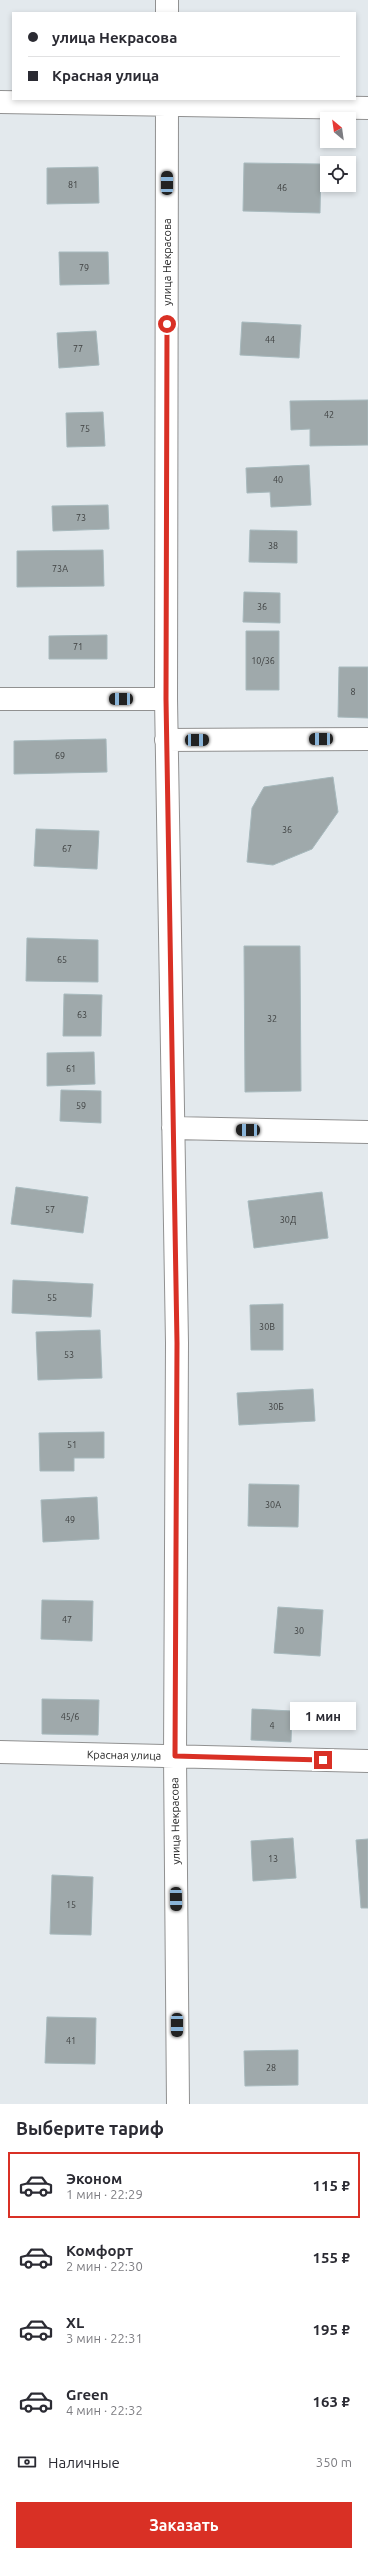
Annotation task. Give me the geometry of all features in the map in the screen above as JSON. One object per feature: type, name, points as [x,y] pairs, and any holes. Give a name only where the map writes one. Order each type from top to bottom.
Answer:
[{"type":"street","points":[[167,0],[167,12]]},
{"type":"street","points":[[0,102],[167,102],[368,108]]},
{"type":"street","name":"улица Некрасова","points":[[167,102],[166,740],[177,1343],[175,1756],[178,2104]]},
{"type":"street","points":[[0,699],[166,699]]},
{"type":"street","points":[[166,740],[368,739]]},
{"type":"street","points":[[173,1128],[368,1132]]},
{"type":"street","name":"Красная улица","points":[[0,1752],[368,1761]]},
{"type":"building","points":[[244,163],[320,164],[320,213],[243,211]]},
{"type":"building","points":[[98,167],[99,203],[47,204],[47,168]]},
{"type":"building","points":[[59,252],[108,252],[109,284],[60,285]]},
{"type":"building","points":[[242,322],[301,325],[299,358],[240,355]]},
{"type":"building","points":[[96,331],[99,365],[59,368],[57,333]]},
{"type":"building","points":[[368,400],[368,445],[310,446],[310,429],[291,430],[290,401]]},
{"type":"building","points":[[103,412],[105,446],[67,447],[66,413]]},
{"type":"building","points":[[309,465],[311,505],[271,507],[270,492],[247,493],[246,468]]},
{"type":"building","points":[[108,505],[109,529],[53,531],[52,506]]},
{"type":"building","points":[[250,530],[297,531],[297,563],[249,562]]},
{"type":"building","points":[[103,550],[104,586],[17,587],[17,551]]},
{"type":"building","points":[[244,592],[280,593],[280,623],[243,622]]},
{"type":"building","points":[[246,631],[279,631],[279,690],[246,690]]},
{"type":"building","points":[[107,635],[107,659],[49,659],[49,636]]},
{"type":"building","points":[[339,667],[368,667],[368,718],[338,717]]},
{"type":"building","points":[[106,739],[107,772],[14,774],[14,741]]},
{"type":"building","points":[[333,777],[338,812],[312,849],[273,865],[247,862],[252,808],[264,787]]},
{"type":"building","points":[[36,829],[99,831],[97,869],[34,866]]},
{"type":"building","points":[[27,938],[98,940],[98,982],[26,981]]},
{"type":"building","points":[[244,946],[300,946],[301,1091],[245,1092]]},
{"type":"building","points":[[64,994],[102,995],[101,1036],[63,1036]]},
{"type":"building","points":[[94,1052],[95,1084],[47,1086],[47,1053]]},
{"type":"building","points":[[61,1090],[101,1091],[101,1123],[60,1121]]},
{"type":"building","points":[[16,1187],[88,1197],[83,1233],[11,1224]]},
{"type":"building","points":[[322,1192],[328,1238],[254,1248],[248,1201]]},
{"type":"building","points":[[13,1280],[93,1284],[91,1317],[12,1313]]},
{"type":"building","points":[[283,1304],[283,1350],[251,1350],[250,1305]]},
{"type":"building","points":[[100,1330],[102,1378],[38,1380],[36,1332]]},
{"type":"building","points":[[313,1389],[315,1421],[239,1425],[237,1393]]},
{"type":"building","points":[[104,1432],[104,1458],[74,1458],[74,1471],[40,1471],[39,1433]]},
{"type":"building","points":[[249,1484],[299,1485],[298,1527],[248,1526]]},
{"type":"building","points":[[97,1497],[99,1539],[43,1542],[41,1500]]},
{"type":"building","points":[[42,1600],[93,1601],[92,1641],[41,1639]]},
{"type":"building","points":[[278,1607],[323,1610],[320,1656],[274,1653]]},
{"type":"building","points":[[42,1699],[99,1700],[98,1735],[42,1734]]},
{"type":"building","points":[[252,1709],[292,1711],[291,1742],[251,1740]]},
{"type":"building","points":[[293,1838],[296,1878],[253,1881],[251,1841]]},
{"type":"building","points":[[368,1839],[368,1908],[361,1908],[356,1840]]},
{"type":"building","points":[[52,1875],[93,1877],[91,1935],[50,1934]]},
{"type":"building","points":[[47,2017],[96,2018],[95,2064],[45,2063]]},
{"type":"building","points":[[298,2050],[298,2085],[245,2086],[244,2051]]},
{"type":"route","points":[[167,324],[166,756],[177,1343],[175,1756],[323,1760]]}]
